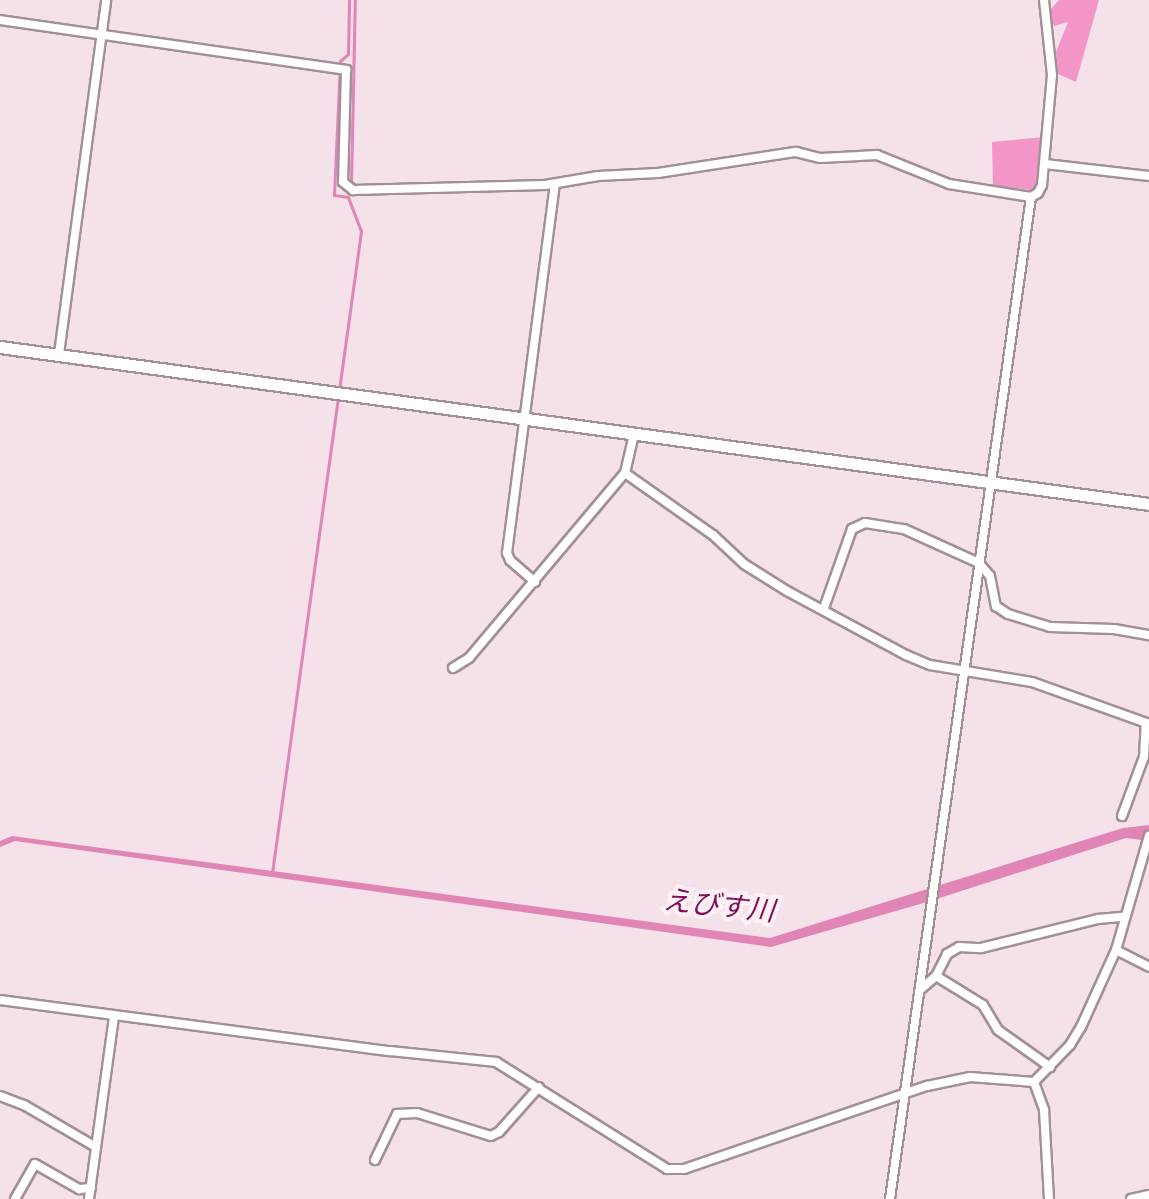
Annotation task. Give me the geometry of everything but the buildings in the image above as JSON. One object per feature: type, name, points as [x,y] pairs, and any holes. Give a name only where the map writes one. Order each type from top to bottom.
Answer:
[{"type":"street","points":[[59,354],[106,0]]},
{"type":"street","points":[[0,20],[346,70],[343,182],[350,188],[555,184],[613,170],[658,173],[796,152],[820,158],[877,155],[949,184],[1031,197],[1038,193],[1042,185],[1052,75],[1044,0]]},
{"type":"street","points":[[1045,164],[1149,176]]},
{"type":"street","points":[[535,582],[510,560],[507,553],[555,184]]},
{"type":"street","points":[[890,1199],[1031,197]]},
{"type":"street","points":[[0,347],[1149,504]]},
{"type":"street","points":[[453,668],[469,658],[625,473],[634,434]]},
{"type":"street","points":[[625,473],[713,535],[744,564],[787,591],[824,608],[906,655],[930,665],[1032,682],[1148,724],[1144,757],[1122,816]]},
{"type":"street","points":[[824,608],[852,529],[865,523],[904,529],[979,563],[990,576],[996,606],[1008,614],[1050,627],[1114,629],[1149,635]]},
{"type":"street","points":[[0,1000],[492,1061],[539,1087],[667,1169],[697,1167],[905,1093],[970,1077],[1034,1082],[1050,1067],[1081,1027],[1116,950],[1148,838]]},
{"type":"street","points":[[921,989],[936,976],[947,954],[959,947],[981,948],[1098,919],[1123,917]]},
{"type":"street","points":[[1116,950],[1149,967]]},
{"type":"street","points":[[936,976],[983,1005],[998,1030],[1050,1067]]},
{"type":"street","points":[[89,1199],[114,1016]]},
{"type":"street","points":[[1034,1082],[1041,1093],[1046,1122],[1049,1199]]},
{"type":"street","points":[[375,1160],[397,1114],[417,1113],[491,1136],[499,1132],[539,1087]]},
{"type":"street","points":[[0,1096],[24,1105],[96,1147]]},
{"type":"street","points":[[15,1199],[35,1164],[79,1189],[91,1188]]},
{"type":"street","points":[[1131,1199],[1149,1195]]},
{"type":"shaded area","points":[[1059,0],[1099,0],[1076,82],[1058,74],[1056,52],[1068,22],[1054,26],[1049,11]]},
{"type":"shaded area","points":[[1043,137],[1036,187],[1030,190],[993,185],[992,142]]},
{"type":"shaded area","points":[[1149,825],[1149,841],[1126,838],[927,902],[771,947],[15,841],[0,847],[0,841],[12,836],[770,938],[1123,828]]},
{"type":"waterway","points":[[339,390],[361,231],[348,197],[334,195],[340,61],[348,54],[349,0]]},
{"type":"waterway","points":[[351,184],[355,0]]},
{"type":"waterway","points":[[272,873],[338,397]]},
{"type":"water label","name":"えびす川","points":[[719,904]]}]
